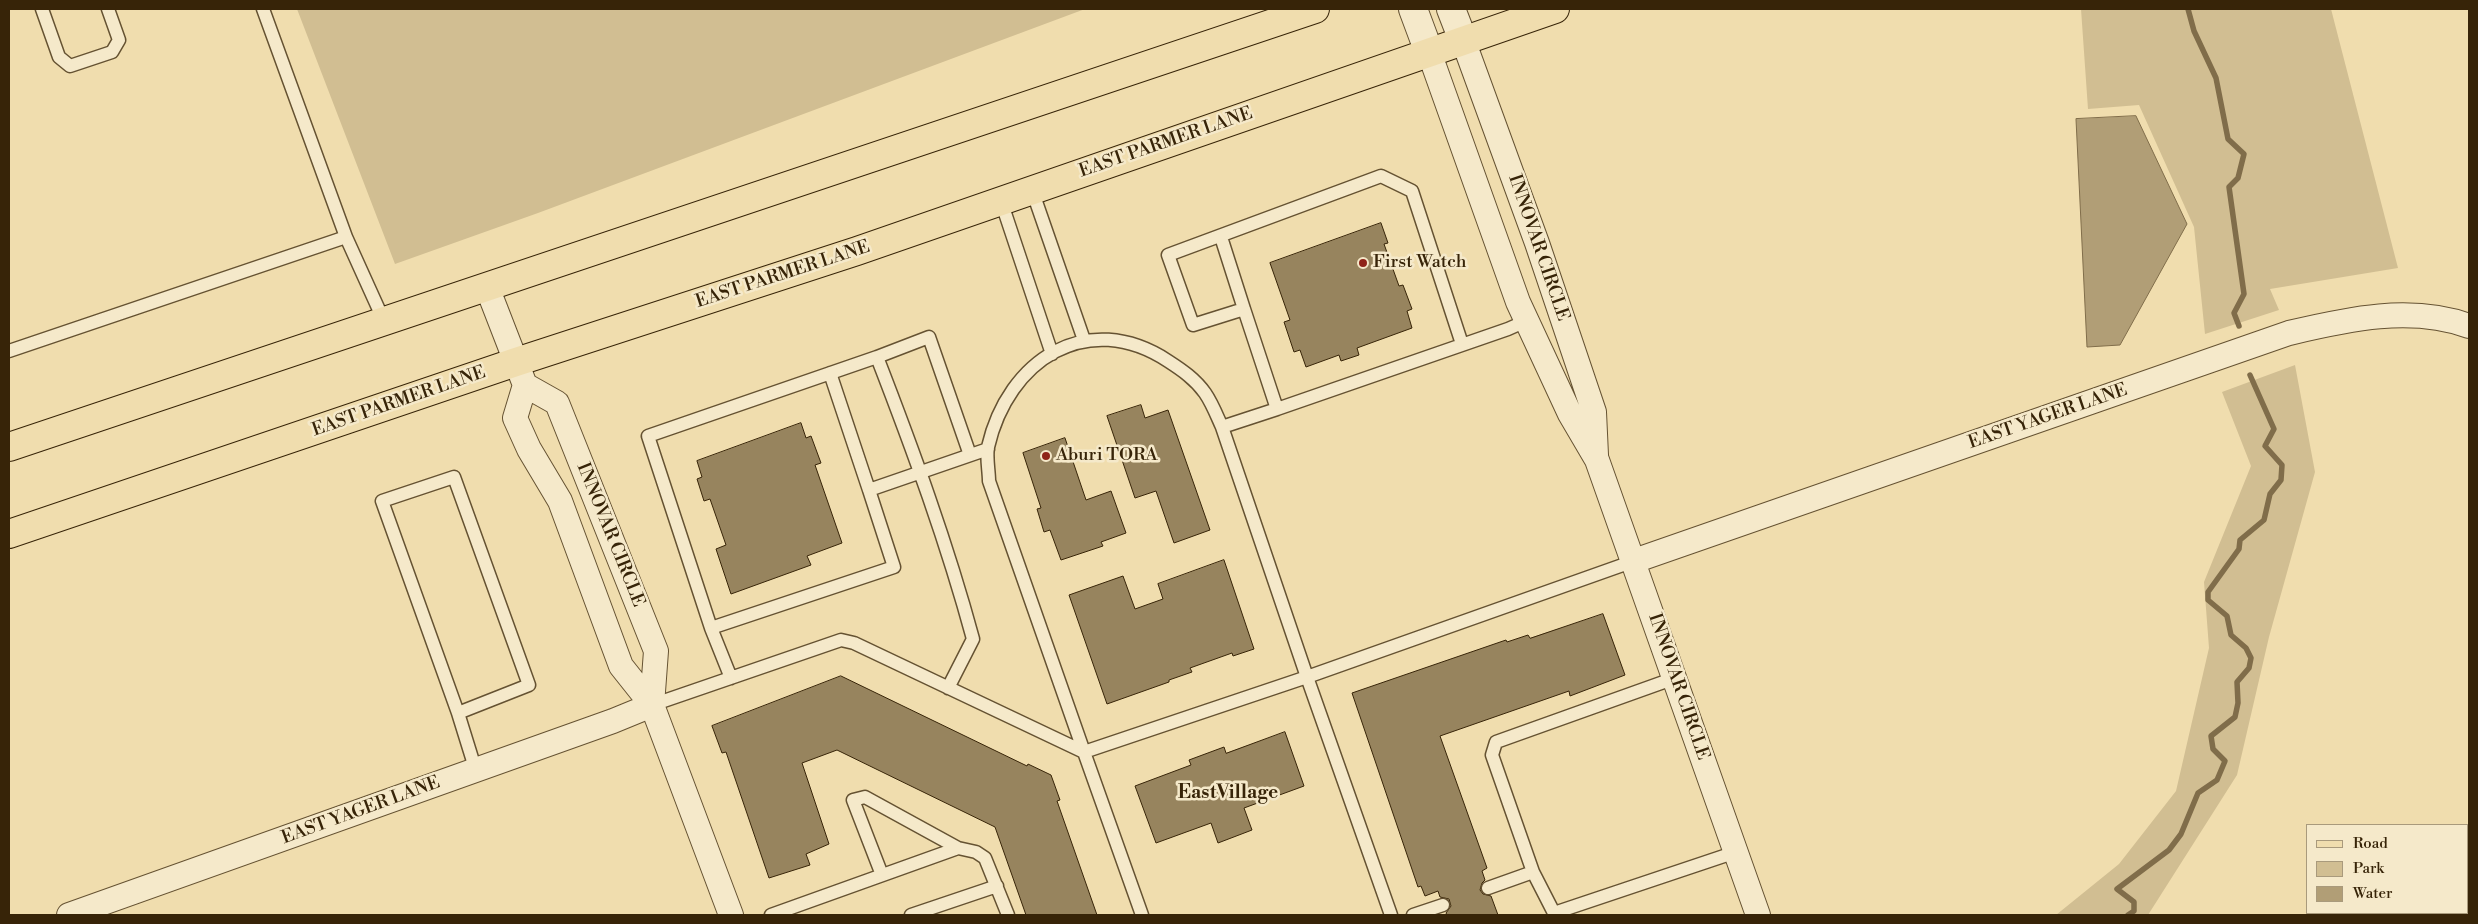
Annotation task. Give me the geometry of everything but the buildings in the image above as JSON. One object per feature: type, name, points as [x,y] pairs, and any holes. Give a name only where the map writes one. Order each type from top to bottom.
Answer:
[{"type":"main road","points":[[9,447],[1315,9]]},
{"type":"main road","name":"EAST PARMER LANE","points":[[9,534],[520,374],[847,254],[1555,9]]},
{"type":"street","points":[[1413,9],[1429,52]]},
{"type":"street","points":[[1451,9],[1463,40]]},
{"type":"street","name":"INNOVAR CIRCLE","points":[[1463,40],[1537,243],[1594,412],[1597,460]]},
{"type":"street","name":"INNOVAR CIRCLE","points":[[1429,52],[1526,321],[1570,414],[1597,460],[1634,560],[1758,915]]},
{"type":"street","points":[[487,287],[520,374]]},
{"type":"street","name":"EAST YAGER LANE","points":[[1634,560],[2289,333],[2334,322],[2403,314],[2450,319],[2469,326]]},
{"type":"street","name":"INNOVAR CIRCLE","points":[[520,374],[515,418],[529,449],[560,501],[621,666],[652,705],[731,915]]},
{"type":"street","name":"INNOVAR CIRCLE","points":[[520,374],[557,404],[653,642],[656,651],[652,705]]},
{"type":"street","name":"EAST YAGER LANE","points":[[69,915],[613,721],[652,705]]},
{"type":"lane","points":[[42,9],[60,57],[70,66],[112,52],[119,40],[108,9]]},
{"type":"lane","points":[[263,9],[346,237],[384,321]]},
{"type":"lane","points":[[1244,309],[1193,325],[1168,255],[1221,237],[1381,176],[1412,191],[1462,344]]},
{"type":"lane","points":[[1032,190],[1084,340]]},
{"type":"lane","points":[[1002,201],[1052,354]]},
{"type":"lane","points":[[9,351],[346,237]]},
{"type":"lane","points":[[1221,237],[1277,409]]},
{"type":"lane","points":[[1222,427],[1526,321]]},
{"type":"lane","points":[[731,678],[711,628],[648,436],[877,357],[929,336],[970,455]]},
{"type":"lane","points":[[1142,915],[989,481],[988,449],[997,421],[1012,390],[1026,374],[1052,354],[1084,340],[1125,340],[1156,353],[1186,372],[1206,394],[1222,427],[1391,915]]},
{"type":"lane","points":[[877,357],[922,472],[973,639],[948,688]]},
{"type":"lane","points":[[711,628],[894,567],[830,373]]},
{"type":"lane","points":[[869,490],[988,449]]},
{"type":"lane","points":[[458,713],[529,685],[454,477],[382,501],[458,713],[476,770]]},
{"type":"lane","points":[[652,705],[841,640],[854,643],[1084,752],[1307,677],[1634,560]]},
{"type":"lane","points":[[1675,678],[1496,742],[1492,755],[1533,872],[1554,913],[1736,852]]},
{"type":"lane","points":[[882,875],[853,800],[865,796],[958,848],[976,852],[985,858],[1008,915]]},
{"type":"lane","points":[[771,915],[805,910],[882,875],[958,848]]},
{"type":"lane","points":[[1488,888],[1533,872]]},
{"type":"lane","points":[[911,915],[997,886]]},
{"type":"lane","points":[[1412,915],[1443,905]]},
{"type":"green space","points":[[297,9],[1085,9],[538,213],[395,264]]},
{"type":"green space","points":[[2081,9],[2331,9],[2398,268],[2270,289],[2279,310],[2205,334],[2194,227],[2139,105],[2088,109]]},
{"type":"green space","points":[[2295,365],[2315,472],[2269,637],[2237,775],[2148,915],[2056,915],[2119,864],[2176,791],[2209,648],[2204,582],[2251,466],[2222,392]]},
{"type":"water","points":[[2136,116],[2187,224],[2120,345],[2087,347],[2076,119]]},
{"type":"waterway","points":[[2188,9],[2194,31],[2216,78],[2228,139],[2244,154],[2238,178],[2229,187],[2244,294],[2234,313],[2239,326]]},
{"type":"waterway","points":[[2128,915],[2134,911],[2134,902],[2117,889],[2169,850],[2181,834],[2198,793],[2217,780],[2225,761],[2213,749],[2211,736],[2235,717],[2238,703],[2237,682],[2249,668],[2251,658],[2246,648],[2231,635],[2227,616],[2208,600],[2208,592],[2239,549],[2240,540],[2264,520],[2270,494],[2281,480],[2282,465],[2265,446],[2274,429],[2250,375]]},
{"type":"place","name":"First Watch","points":[[1363,263]]},
{"type":"place","name":"Aburi TORA","points":[[1046,456]]},
{"type":"district","name":"EastVillage","points":[[1228,793]]}]
